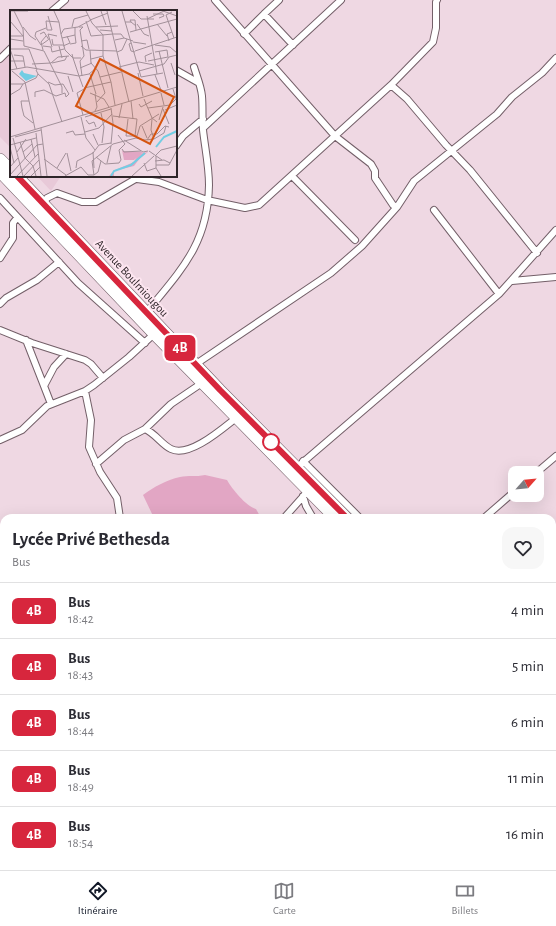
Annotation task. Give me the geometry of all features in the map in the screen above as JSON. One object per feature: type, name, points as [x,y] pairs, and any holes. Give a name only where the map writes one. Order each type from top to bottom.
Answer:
[{"type":"highway","points":[[0,159],[10,169]]},
{"type":"highway","name":"Avenue Boulmiougou","points":[[0,172],[236,418],[297,467],[306,493],[330,514]]},
{"type":"highway","name":"Avenue Boulmiougou","points":[[17,177],[146,313],[343,514]]},
{"type":"street","points":[[53,10],[65,0]]},
{"type":"street","points":[[215,0],[335,136],[371,164],[375,171],[375,178],[393,206],[397,207]]},
{"type":"street","points":[[244,34],[279,0]]},
{"type":"street","points":[[203,128],[341,0]]},
{"type":"street","points":[[44,204],[47,198],[57,193],[82,202],[96,202],[139,177],[159,182],[208,200],[253,208],[266,200],[391,85],[433,42],[436,28],[435,1]]},
{"type":"street","points":[[264,14],[293,45]]},
{"type":"street","points":[[0,59],[10,49]]},
{"type":"street","points":[[196,364],[331,273],[362,246],[397,207],[414,181],[452,152],[497,114],[512,97],[542,73],[556,58]]},
{"type":"street","points":[[146,313],[178,275],[192,253],[204,224],[208,200],[208,172],[199,83],[194,67]]},
{"type":"street","points":[[177,71],[199,83]]},
{"type":"street","points":[[391,85],[407,99],[452,152],[478,179],[537,253]]},
{"type":"street","points":[[177,145],[183,136],[203,119]]},
{"type":"street","points":[[292,176],[355,240]]},
{"type":"street","points":[[0,198],[78,283],[145,344]]},
{"type":"street","points":[[434,210],[499,294]]},
{"type":"street","points":[[0,258],[11,243],[13,238],[13,223],[17,218]]},
{"type":"street","points":[[355,514],[297,467],[499,294],[556,230]]},
{"type":"street","points":[[0,304],[6,298],[37,280],[59,262]]},
{"type":"street","points":[[512,281],[556,277]]},
{"type":"street","points":[[0,330],[88,362],[102,378]]},
{"type":"street","points":[[0,440],[22,430],[43,409],[51,404],[84,391],[145,344],[154,334]]},
{"type":"street","points":[[26,340],[51,404]]},
{"type":"street","points":[[44,386],[54,367],[66,354]]},
{"type":"street","points":[[96,464],[124,440],[145,429],[171,404],[202,383]]},
{"type":"street","points":[[84,391],[91,420],[89,447],[96,464],[117,498],[119,514]]},
{"type":"street","points":[[145,429],[156,435],[170,449],[180,452],[203,442],[236,418]]},
{"type":"street","points":[[544,466],[556,456]]},
{"type":"street","points":[[288,514],[306,493]]},
{"type":"street","points":[[306,493],[306,506],[311,514]]},
{"type":"street","points":[[489,514],[508,497]]},
{"type":"shaded area","points":[[10,54],[10,147],[0,137],[0,63]]},
{"type":"shaded area","points":[[38,177],[60,177],[51,191]]},
{"type":"shaded area","points":[[205,475],[227,480],[244,501],[256,509],[259,514],[152,514],[143,495],[160,484],[175,478],[183,476]]},
{"type":"bus line","name":"4B","points":[[18,177],[220,390],[343,514]]}]
